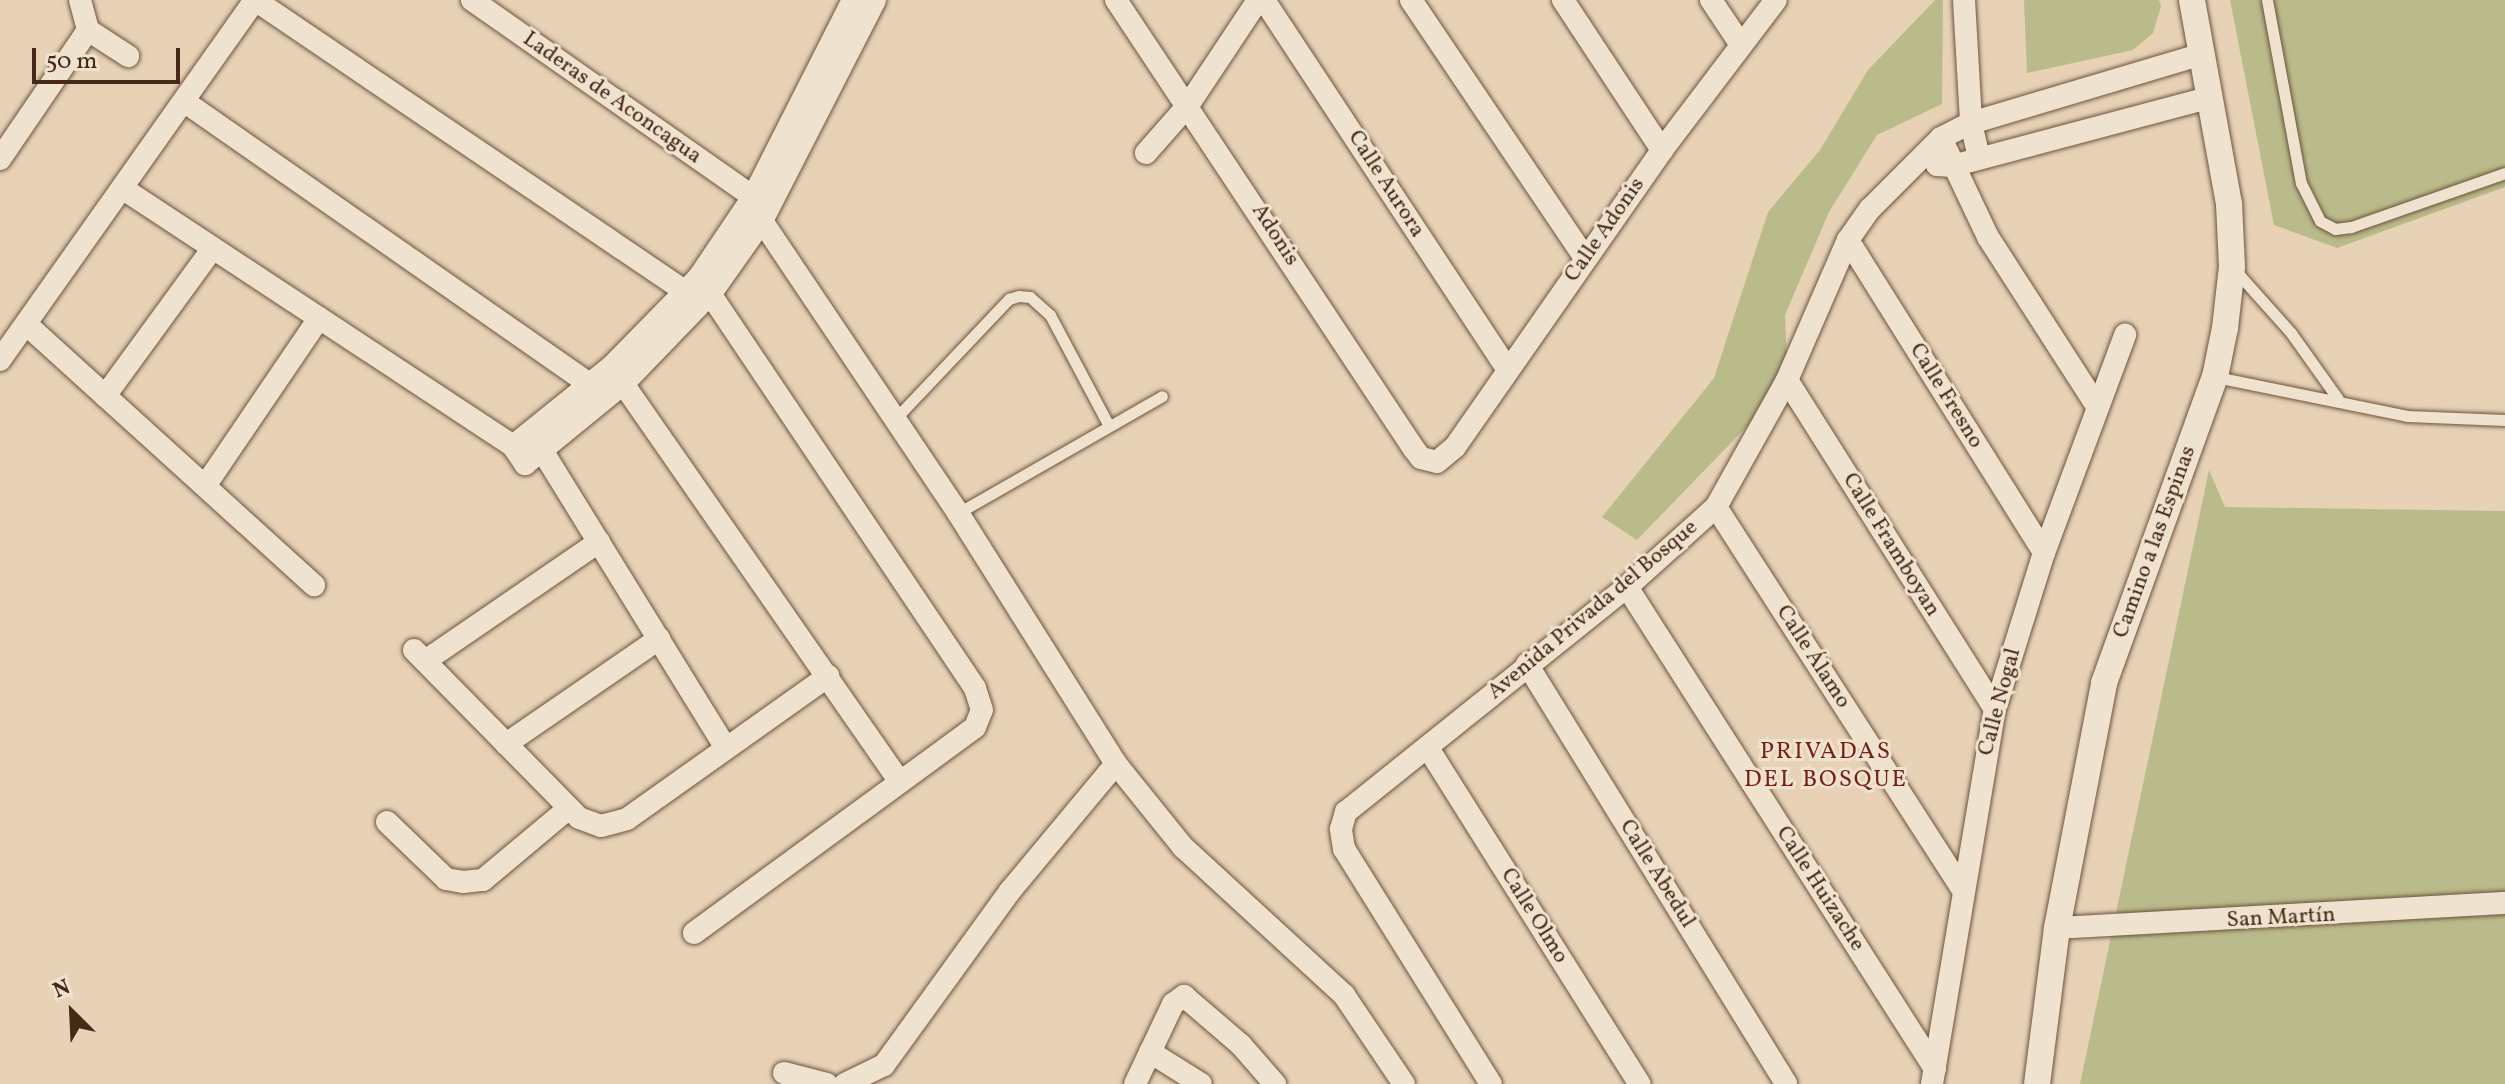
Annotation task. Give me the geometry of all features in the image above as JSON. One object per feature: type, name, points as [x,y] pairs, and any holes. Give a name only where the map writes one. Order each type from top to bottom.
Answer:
[{"type":"street","points":[[80,0],[88,30],[128,56]]},
{"type":"street","points":[[0,360],[125,190],[255,0],[699,287],[975,688],[982,710],[975,727],[694,933]]},
{"type":"street","name":"Laderas de Aconcagua","points":[[472,0],[753,197]]},
{"type":"street","points":[[699,287],[753,197],[853,0]]},
{"type":"street","points":[[528,442],[617,375],[762,221],[875,0]]},
{"type":"street","name":"Adonis","points":[[1116,0],[1189,104],[1414,449],[1421,458],[1437,462]]},
{"type":"street","points":[[1146,153],[1189,104],[1261,0]]},
{"type":"street","name":"Calle Aurora","points":[[1261,0],[1507,368]]},
{"type":"street","points":[[1411,0],[1585,258]]},
{"type":"street","points":[[1563,0],[1662,150]]},
{"type":"street","points":[[1711,0],[1741,45]]},
{"type":"street","name":"Calle Adonis","points":[[1437,462],[1455,447],[1507,368],[1662,150],[1776,0]]},
{"type":"street","points":[[1964,0],[1971,123],[1979,157]]},
{"type":"street","name":"Camino a las Espinas","points":[[2037,1084],[2057,928],[2104,683],[2215,377],[2232,267],[2229,204],[2207,98],[2192,0]]},
{"type":"street","points":[[0,159],[88,30]]},
{"type":"street","name":"Avenida Privada del Bosque","points":[[1491,1084],[1344,849],[1341,829],[1346,812],[1627,587],[1716,507],[1787,380],[1848,240],[1912,164],[1941,138],[1971,123],[2202,54]]},
{"type":"street","points":[[1912,164],[1952,166],[2207,98]]},
{"type":"street","points":[[185,102],[590,385]]},
{"type":"street","points":[[1941,138],[1988,237],[2097,406]]},
{"type":"street","points":[[125,190],[319,318],[528,442],[599,542],[726,748]]},
{"type":"street","points":[[753,197],[762,221],[958,513],[1116,764],[1183,847],[1344,995],[1404,1084]]},
{"type":"street","name":"Calle Fresno","points":[[1848,240],[2044,553]]},
{"type":"street","points":[[105,396],[213,248]]},
{"type":"street","points":[[205,486],[319,318]]},
{"type":"street","points":[[26,324],[314,585]]},
{"type":"street","name":"Calle Nogal","points":[[1934,1077],[1962,889],[1995,709],[2044,553],[2125,335]]},
{"type":"street","points":[[528,442],[590,385],[617,375]]},
{"type":"street","points":[[617,375],[900,782]]},
{"type":"street","name":"Calle Framboyan","points":[[1787,380],[1995,709]]},
{"type":"street","name":"Calle Álamo","points":[[1716,507],[1962,889]]},
{"type":"street","points":[[599,542],[419,656],[569,808],[601,826],[627,819],[828,676]]},
{"type":"street","name":"Calle Huizache","points":[[1627,587],[1934,1077]]},
{"type":"street","points":[[506,744],[659,639]]},
{"type":"street","name":"Calle Abedul","points":[[1527,664],[1786,1084]]},
{"type":"street","name":"Calle Olmo","points":[[1428,748],[1640,1084]]},
{"type":"street","points":[[845,1084],[884,1065],[1010,891],[1116,764]]},
{"type":"street","points":[[387,822],[446,879],[463,882],[483,880],[569,808]]},
{"type":"street","name":"San Martín","points":[[2057,928],[2505,903]]},
{"type":"street","points":[[1135,1084],[1173,1004],[1190,998],[1275,1084]]},
{"type":"street","points":[[1150,1052],[1201,1084]]},
{"type":"street","points":[[784,1073],[827,1084]]},
{"type":"lane","points":[[2267,0],[2301,183],[2320,221],[2335,229],[2351,227],[2505,173]]},
{"type":"lane","points":[[2232,267],[2291,333],[2338,399]]},
{"type":"lane","points":[[895,419],[1009,299],[1019,296],[1030,297],[1050,315],[1108,424]]},
{"type":"lane","points":[[2215,377],[2338,399],[2407,416],[2505,420]]},
{"type":"lane","points":[[958,513],[1108,424],[1162,396]]},
{"type":"green space","points":[[1935,0],[1943,0],[1942,104],[1877,135],[1829,212],[1785,315],[1788,384],[1637,540],[1602,517],[1714,378],[1768,212],[1820,150],[1868,70]]},
{"type":"green space","points":[[2024,0],[2159,0],[2161,6],[2153,33],[2133,50],[2027,73]]},
{"type":"green space","points":[[2230,0],[2505,0],[2505,187],[2337,248],[2274,225]]},
{"type":"green space","points":[[2209,470],[2225,507],[2505,511],[2505,1084],[2080,1084]]},
{"type":"district","name":"PRIVADAS DEL BOSQUE","points":[[1826,767]]}]
